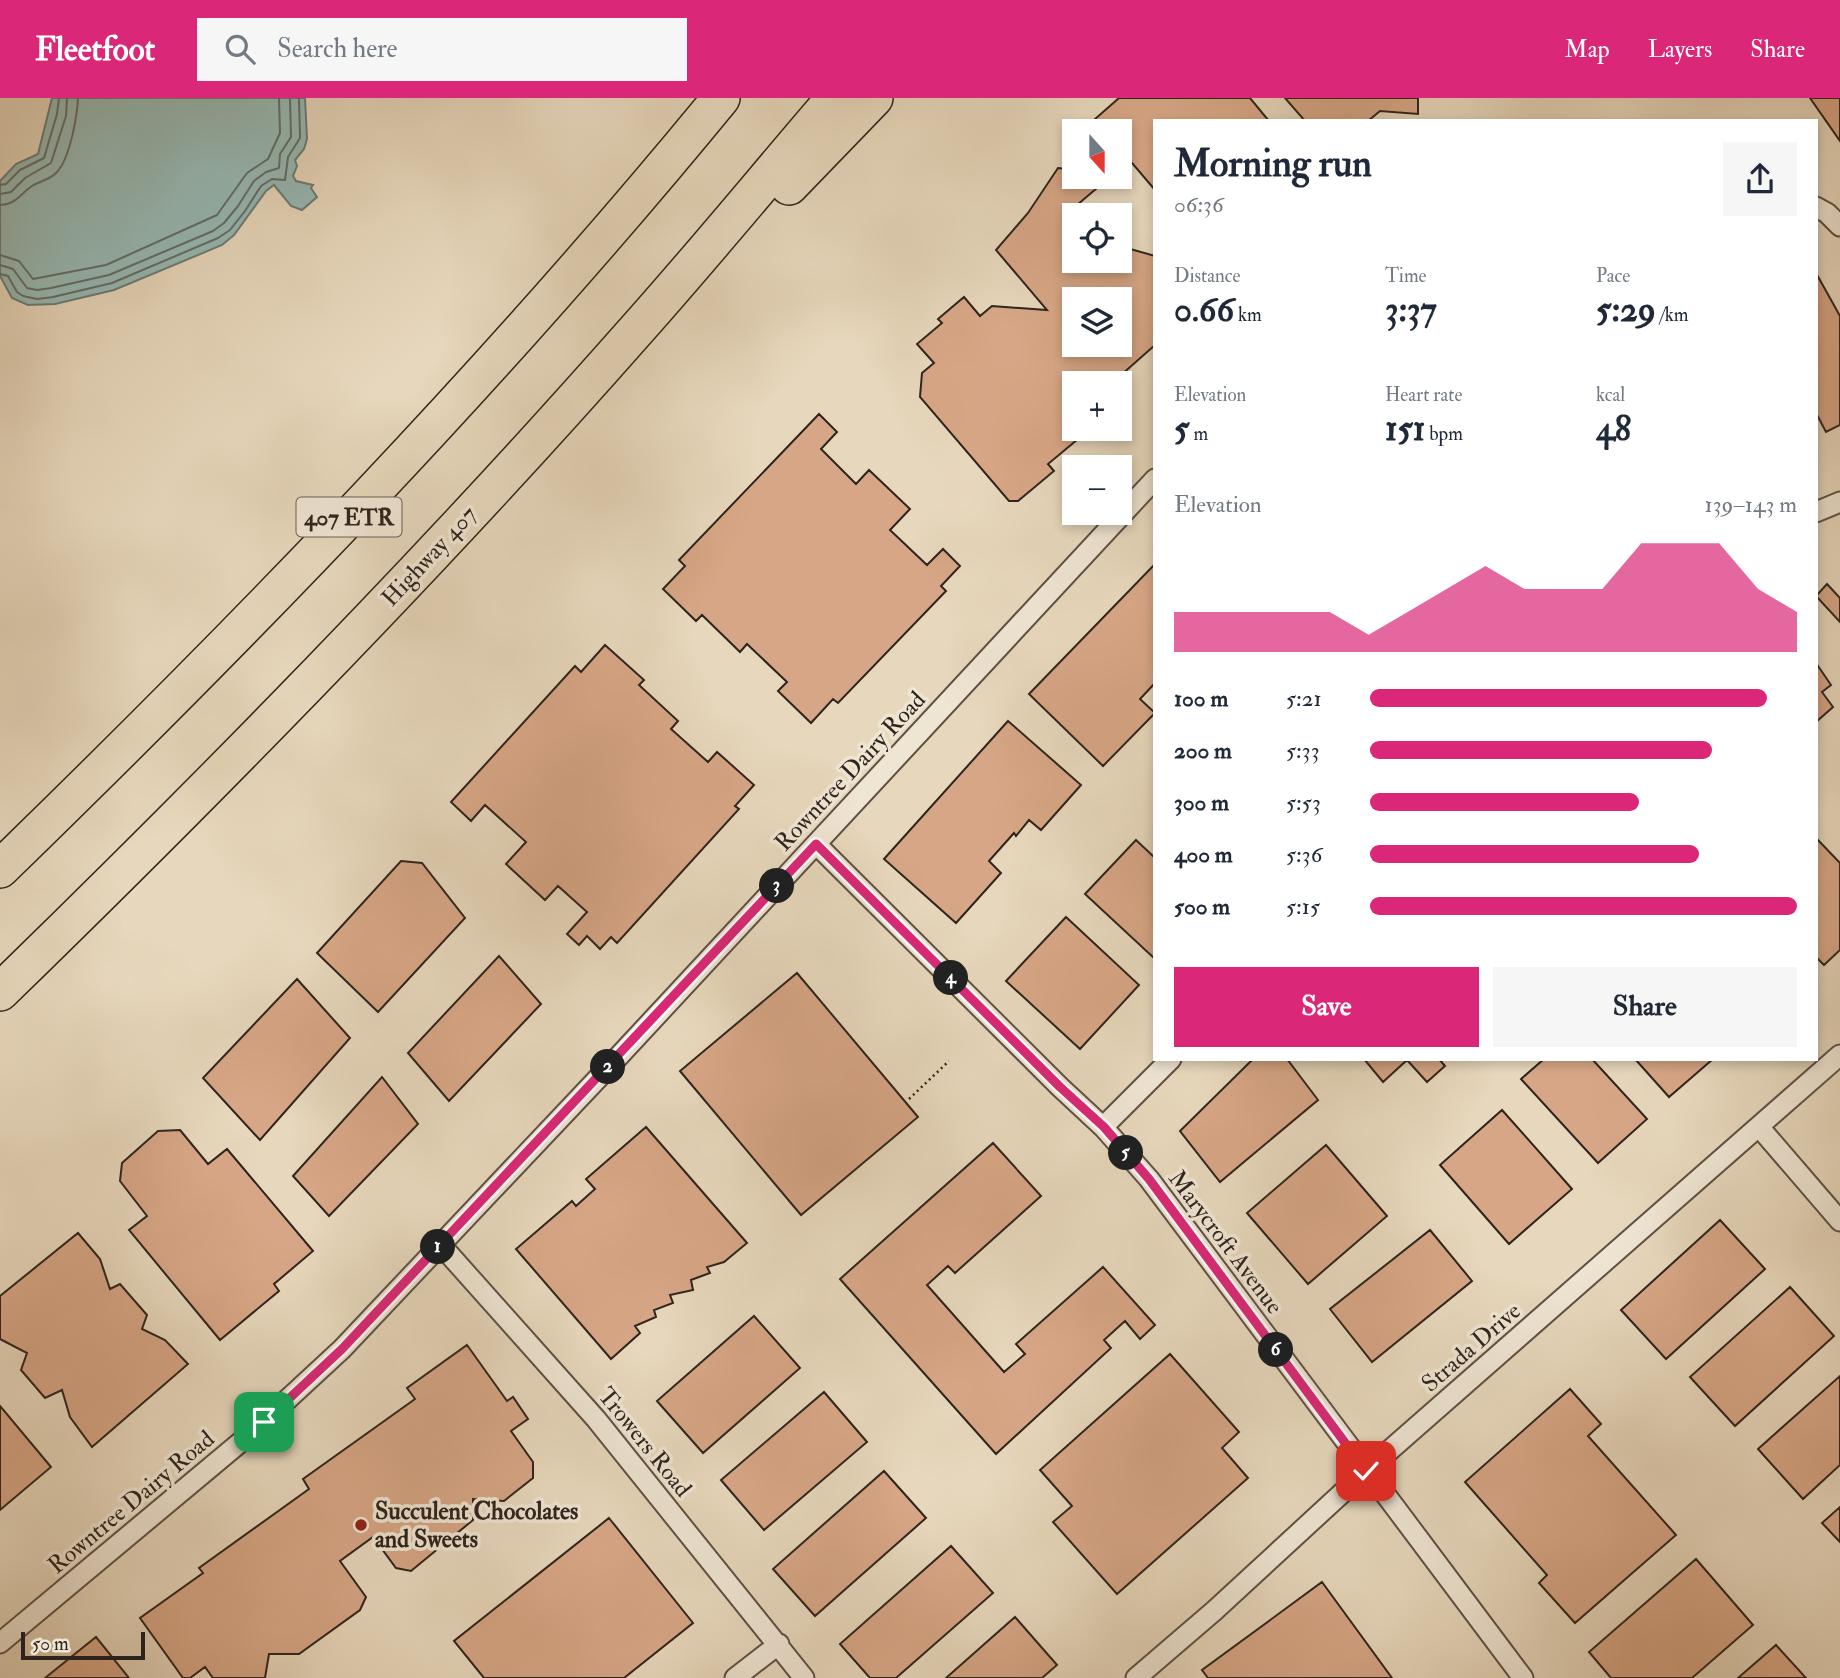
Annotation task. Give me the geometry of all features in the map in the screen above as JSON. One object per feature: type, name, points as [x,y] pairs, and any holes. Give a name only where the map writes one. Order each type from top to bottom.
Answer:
[{"type":"highway","points":[[681,147],[714,98]]},
{"type":"highway","name":"407 ETR","points":[[0,869],[106,766],[359,506],[580,264],[721,98]]},
{"type":"highway","name":"Highway 407","points":[[0,992],[256,738],[631,337],[835,98]]},
{"type":"highway","points":[[631,337],[794,180],[874,98]]},
{"type":"street","points":[[1818,208],[1840,226]]},
{"type":"street","name":"Rowntree Dairy Road","points":[[0,1643],[264,1422],[342,1349],[1153,481]]},
{"type":"street","points":[[1818,511],[1840,502]]},
{"type":"street","name":"Marycroft Avenue","points":[[816,844],[1060,1087],[1104,1127],[1149,1179],[1523,1678]]},
{"type":"street","name":"Strada Drive","points":[[1136,1678],[1214,1611],[1366,1471],[1840,1055]]},
{"type":"street","points":[[1104,1127],[1169,1061]]},
{"type":"street","points":[[1760,1128],[1840,1221]]},
{"type":"street","name":"Trowers Road","points":[[440,1244],[596,1419],[804,1678]]},
{"type":"street","points":[[736,1678],[779,1644]]},
{"type":"path","points":[[909,1099],[949,1061]]},
{"type":"water","points":[[52,98],[305,98],[307,139],[304,149],[295,160],[297,166],[293,176],[296,181],[313,185],[311,188],[317,197],[302,210],[291,206],[274,185],[266,191],[234,235],[222,245],[114,290],[55,304],[28,305],[12,298],[0,276],[0,181],[16,164],[38,154]]},
{"type":"building","points":[[1119,98],[1250,98],[1267,119],[1153,119],[1153,188],[1132,163],[1132,119],[1095,119]]},
{"type":"building","points":[[1285,98],[1418,98],[1418,114],[1380,111],[1370,119],[1303,119]]},
{"type":"building","points":[[1810,98],[1840,98],[1840,141]]},
{"type":"building","points":[[1058,168],[1062,168],[1062,189],[1096,189],[1079,203],[1062,203],[1062,273],[1132,273],[1132,249],[1153,255],[1153,347],[1126,371],[1062,371],[1062,441],[1076,441],[1048,464],[1054,471],[1018,501],[1009,501],[920,397],[922,373],[934,363],[917,344],[942,323],[938,319],[964,297],[980,316],[992,306],[1047,310],[996,250],[1028,213]]},
{"type":"building","points":[[1818,277],[1840,316],[1840,425],[1826,432],[1818,417]]},
{"type":"building","points":[[819,414],[837,432],[821,449],[856,484],[869,470],[910,509],[890,530],[927,565],[943,549],[960,566],[941,586],[946,591],[838,703],[833,699],[811,723],[778,691],[787,682],[747,644],[740,652],[702,615],[696,621],[663,589],[685,566],[679,560]]},
{"type":"building","points":[[1153,566],[1153,685],[1140,699],[1153,711],[1153,715],[1103,766],[1029,694]]},
{"type":"building","points":[[1827,584],[1840,598],[1840,622],[1818,598],[1818,594]]},
{"type":"building","points":[[605,645],[644,680],[639,685],[678,721],[671,729],[708,762],[717,752],[754,785],[735,806],[739,809],[617,943],[611,937],[600,949],[587,936],[579,945],[567,934],[587,912],[558,886],[545,900],[506,864],[526,842],[485,805],[471,821],[451,802],[575,666],[581,672]]},
{"type":"building","points":[[1818,666],[1831,685],[1822,692],[1833,707],[1818,720]]},
{"type":"building","points":[[1008,721],[1081,785],[1041,830],[1029,820],[1016,836],[1014,833],[989,861],[1001,873],[956,923],[884,859]]},
{"type":"building","points":[[1136,840],[1153,856],[1153,957],[1085,894]]},
{"type":"building","points":[[1818,840],[1840,863],[1840,950],[1824,965],[1818,959]]},
{"type":"building","points":[[401,861],[422,863],[465,918],[378,1012],[317,953]]},
{"type":"building","points":[[1066,917],[1139,985],[1080,1049],[1006,981]]},
{"type":"building","points":[[499,956],[541,1004],[449,1101],[408,1053]]},
{"type":"building","points":[[797,973],[918,1117],[801,1215],[680,1071]]},
{"type":"building","points":[[297,979],[350,1038],[260,1140],[203,1078]]},
{"type":"building","points":[[1251,1061],[1289,1061],[1318,1100],[1220,1182],[1180,1131]]},
{"type":"building","points":[[1366,1061],[1406,1061],[1383,1082]]},
{"type":"building","points":[[1408,1061],[1441,1061],[1445,1066],[1427,1082]]},
{"type":"building","points":[[1542,1061],[1594,1061],[1647,1119],[1598,1163],[1521,1079]]},
{"type":"building","points":[[1637,1061],[1711,1061],[1669,1097]]},
{"type":"building","points":[[382,1077],[418,1124],[329,1216],[293,1176]]},
{"type":"building","points":[[1502,1110],[1572,1189],[1509,1244],[1440,1165]]},
{"type":"building","points":[[646,1127],[747,1243],[724,1262],[707,1267],[710,1273],[691,1280],[693,1290],[670,1295],[673,1303],[654,1310],[656,1317],[635,1326],[640,1333],[611,1359],[516,1249],[572,1201],[576,1206],[595,1189],[586,1179]]},
{"type":"building","points":[[180,1130],[208,1164],[227,1149],[313,1251],[274,1284],[279,1291],[220,1340],[129,1230],[147,1216],[120,1181],[122,1163],[158,1131]]},
{"type":"building","points":[[993,1143],[1041,1196],[955,1273],[948,1266],[927,1285],[1004,1372],[1025,1354],[1016,1344],[1103,1267],[1155,1325],[1140,1339],[1125,1321],[1104,1340],[1111,1348],[996,1454],[840,1279]]},
{"type":"building","points":[[1326,1145],[1387,1216],[1308,1284],[1247,1213]]},
{"type":"building","points":[[1720,1220],[1765,1269],[1666,1359],[1621,1310]]},
{"type":"building","points":[[1430,1230],[1472,1281],[1372,1362],[1330,1309]]},
{"type":"building","points":[[78,1233],[100,1259],[110,1289],[120,1284],[147,1315],[142,1329],[165,1340],[188,1364],[92,1447],[70,1417],[62,1390],[45,1398],[21,1370],[27,1353],[0,1339],[0,1296]]},
{"type":"building","points":[[1790,1287],[1834,1336],[1735,1426],[1690,1377]]},
{"type":"building","points":[[754,1316],[800,1368],[703,1453],[657,1401]]},
{"type":"building","points":[[467,1345],[507,1401],[513,1397],[528,1419],[511,1431],[533,1462],[533,1478],[504,1501],[473,1499],[473,1520],[411,1571],[396,1568],[373,1537],[340,1561],[366,1597],[360,1610],[299,1654],[269,1654],[265,1678],[213,1678],[205,1667],[190,1678],[183,1678],[140,1618],[203,1573],[199,1568],[309,1489],[303,1479],[415,1399],[407,1388]]},
{"type":"building","points":[[1170,1354],[1239,1432],[1222,1448],[1248,1478],[1117,1594],[1053,1522],[1072,1506],[1040,1470]]},
{"type":"building","points":[[1840,1376],[1840,1465],[1803,1499],[1758,1449]]},
{"type":"building","points":[[1570,1389],[1601,1424],[1588,1436],[1676,1535],[1575,1623],[1539,1583],[1547,1575],[1465,1482]]},
{"type":"building","points":[[824,1392],[867,1442],[764,1530],[721,1480]]},
{"type":"building","points":[[0,1406],[51,1467],[0,1510]]},
{"type":"building","points":[[884,1471],[926,1518],[815,1616],[773,1569]]},
{"type":"building","points":[[1840,1507],[1840,1542],[1822,1523]]},
{"type":"building","points":[[609,1518],[693,1623],[624,1678],[484,1678],[454,1641]]},
{"type":"building","points":[[951,1546],[993,1593],[896,1678],[870,1678],[840,1644]]},
{"type":"building","points":[[1696,1559],[1753,1625],[1692,1678],[1611,1678],[1589,1652]]},
{"type":"building","points":[[1322,1582],[1392,1678],[1208,1678],[1202,1670]]},
{"type":"building","points":[[1015,1617],[1057,1665],[1042,1678],[946,1678]]},
{"type":"building","points":[[96,1637],[129,1678],[45,1678]]},
{"type":"building","points":[[1776,1645],[1806,1678],[1738,1678]]},
{"type":"place","name":"Succulent Chocolates and Sweets","points":[[361,1525]]},
{"type":"route","points":[[264,1422],[342,1349],[816,844],[1060,1087],[1104,1127],[1149,1179],[1366,1471]]}]
